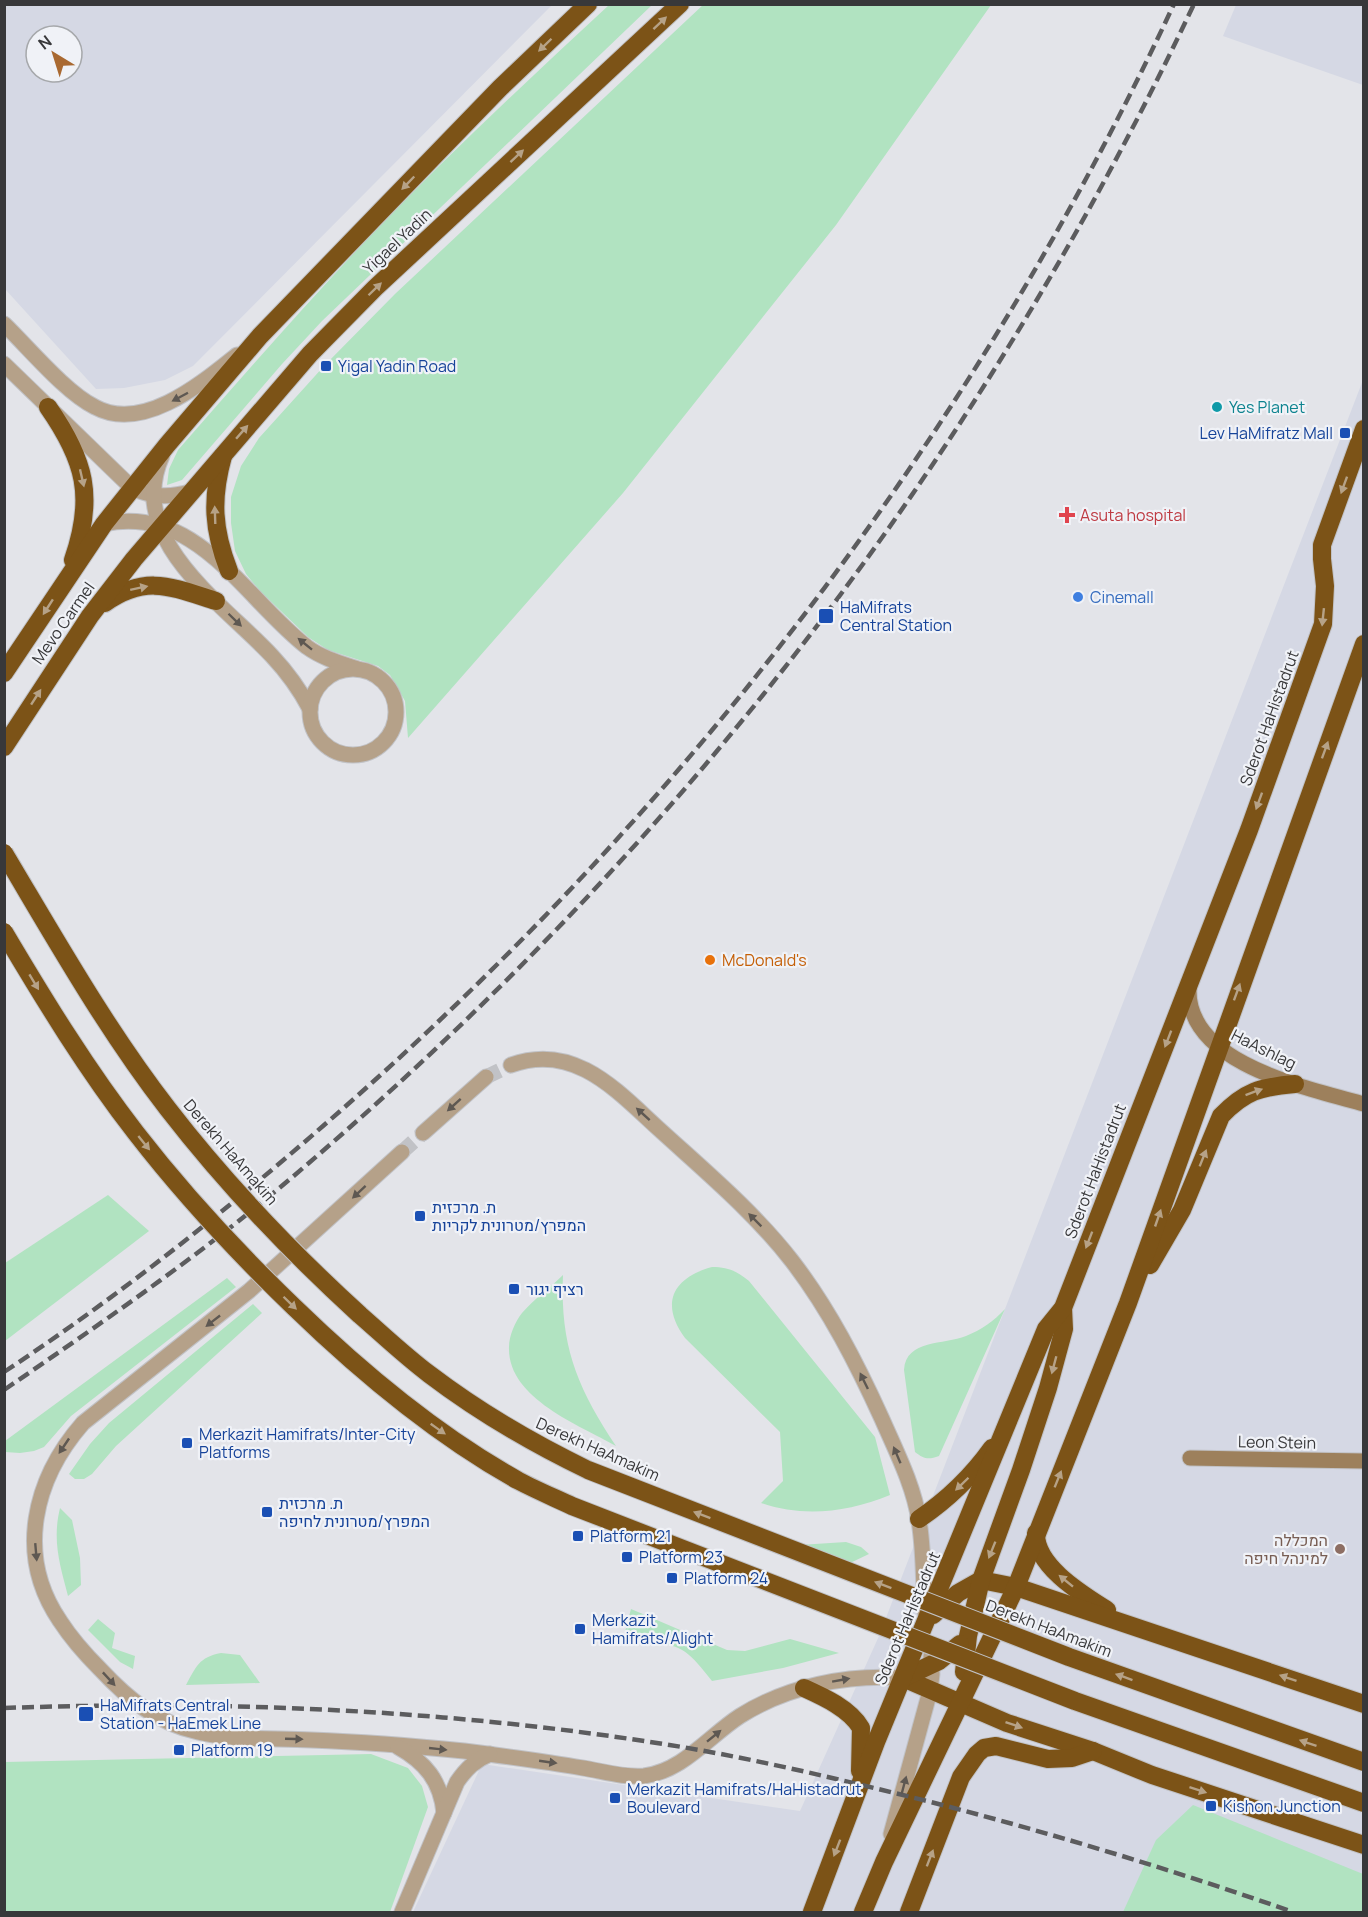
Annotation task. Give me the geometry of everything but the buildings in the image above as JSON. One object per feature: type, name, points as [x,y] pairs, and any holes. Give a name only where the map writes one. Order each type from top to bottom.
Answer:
[{"type":"highway","name":"Yigael Yadin","points":[[104,524],[167,445],[260,336],[500,88],[588,4]]},
{"type":"highway","name":"Yigael Yadin","points":[[160,526],[309,354],[680,4]]},
{"type":"highway","points":[[48,407],[64,430],[75,454],[86,500],[83,525],[67,579]]},
{"type":"highway","name":"Sderot HaHistadrut","points":[[812,1912],[925,1623],[1046,1329],[1063,1308],[1249,830],[1323,624],[1325,586],[1322,545],[1364,429]]},
{"type":"highway","points":[[225,452],[217,478],[215,526],[229,571]]},
{"type":"highway","name":"Mevo Carmel","points":[[4,673],[104,524]]},
{"type":"highway","name":"Mevo Carmel","points":[[4,747],[90,616],[160,526]]},
{"type":"highway","points":[[90,616],[120,592],[152,585],[173,587],[216,601]]},
{"type":"highway","points":[[864,1912],[884,1862],[1016,1587],[1128,1303],[1364,644]]},
{"type":"highway","name":"Derekh HaAmakim","points":[[4,853],[73,969],[117,1037],[167,1108],[212,1164],[295,1253],[342,1298],[428,1374],[473,1405],[538,1446],[588,1470],[1069,1658],[1364,1762]]},
{"type":"highway","points":[[4,932],[84,1060],[135,1132],[182,1189],[267,1281],[315,1327],[369,1376],[450,1438],[519,1480],[583,1510],[1075,1701],[1364,1803]]},
{"type":"highway","points":[[1128,1303],[1182,1210],[1221,1116],[1242,1096],[1251,1092],[1295,1084]]},
{"type":"highway","points":[[960,1704],[968,1636],[981,1580],[1022,1470],[1048,1388],[1064,1329],[1063,1308]]},
{"type":"highway","points":[[919,1519],[934,1509],[968,1478],[1007,1427]]},
{"type":"highway","points":[[1036,1533],[1040,1552],[1058,1574],[1100,1605],[1132,1624]]},
{"type":"highway","points":[[925,1623],[946,1602],[981,1580],[1016,1587],[1132,1624],[1364,1704]]},
{"type":"highway","points":[[903,1678],[948,1654],[1003,1604],[1016,1587]]},
{"type":"highway","points":[[903,1678],[1007,1723],[1093,1751],[1152,1775],[1364,1845]]},
{"type":"highway","points":[[804,1688],[848,1713],[861,1728],[858,1794]]},
{"type":"highway","points":[[909,1912],[962,1777],[977,1754],[984,1748],[996,1746],[1048,1759],[1072,1758],[1093,1751]]},
{"type":"street","points":[[4,324],[74,393],[96,408],[113,413],[138,413],[165,405],[187,394],[260,336]]},
{"type":"street","points":[[4,364],[132,488],[166,497],[190,492]]},
{"type":"street","points":[[167,445],[153,482],[153,495],[160,526],[179,563],[273,657],[302,694],[310,709],[313,728],[319,739],[339,754],[352,756],[364,754],[380,747],[391,734],[395,726],[397,709],[392,692],[381,679],[366,670],[358,669],[343,670],[328,676],[318,687],[310,709]]},
{"type":"street","points":[[104,524],[116,521],[135,522],[160,526],[182,534],[213,555],[307,647],[327,658],[358,669]]},
{"type":"street","name":"HaAshlag","points":[[1189,984],[1192,1016],[1210,1041],[1218,1047],[1244,1062],[1295,1084],[1364,1104]]},
{"type":"street","points":[[511,1065],[538,1059],[568,1062],[612,1086],[736,1201],[793,1262],[823,1307],[862,1377],[906,1476],[919,1519],[925,1623],[932,1664],[930,1691],[884,1862]]},
{"type":"street","points":[[423,1133],[486,1077]]},
{"type":"street","points":[[402,1152],[249,1291],[83,1423],[56,1459],[45,1481],[34,1533],[36,1560],[43,1589],[58,1619],[80,1648],[118,1689],[151,1714],[186,1729],[217,1736],[385,1744],[490,1754],[633,1776],[656,1773],[682,1760],[740,1716],[765,1703],[804,1688],[846,1679],[903,1678]]},
{"type":"street","name":"Leon Stein","points":[[1190,1458],[1364,1461]]},
{"type":"street","points":[[385,1744],[406,1752],[428,1769],[437,1784],[444,1812]]},
{"type":"street","points":[[402,1912],[457,1782],[466,1770],[482,1757],[490,1754]]},
{"type":"shaded area","points":[[5,4],[552,4],[193,366],[165,380],[124,388],[96,389],[5,289]]},
{"type":"shaded area","points":[[1236,5],[1363,5],[1363,85],[1223,36]]},
{"type":"shaded area","points":[[1363,380],[1363,1912],[413,1912],[482,1764],[800,1811],[879,1636]]},
{"type":"green space","points":[[704,4],[991,5],[836,225],[623,493],[408,738],[405,701],[390,675],[378,666],[328,650],[308,637],[260,591],[246,574],[235,551],[231,523],[231,497],[241,466],[259,438],[324,366],[395,294]]},
{"type":"green space","points":[[609,5],[652,5],[322,321],[182,480],[167,485],[169,469],[178,450],[345,262],[458,148]]},
{"type":"green space","points":[[108,1195],[149,1231],[5,1341],[5,1263]]},
{"type":"green space","points":[[712,1267],[732,1270],[749,1281],[875,1437],[890,1495],[858,1506],[810,1512],[777,1508],[761,1503],[783,1481],[780,1432],[685,1338],[673,1314],[672,1303],[679,1285],[698,1272]]},
{"type":"green space","points":[[563,1275],[565,1323],[574,1365],[581,1385],[616,1446],[548,1408],[520,1381],[512,1365],[509,1343],[517,1321],[527,1308]]},
{"type":"green space","points":[[227,1278],[236,1287],[71,1416],[44,1447],[20,1453],[5,1452],[5,1441]]},
{"type":"green space","points":[[253,1304],[262,1313],[116,1446],[92,1474],[84,1479],[75,1479],[69,1474],[90,1444],[109,1423]]},
{"type":"green space","points":[[1005,1309],[939,1456],[926,1458],[921,1456],[915,1452],[904,1370],[906,1360],[919,1348],[957,1339],[977,1331]]},
{"type":"green space","points":[[60,1508],[72,1520],[80,1558],[81,1585],[68,1596],[57,1542]]},
{"type":"green space","points":[[846,1542],[861,1547],[869,1554],[848,1564],[799,1545]]},
{"type":"green space","points":[[631,1609],[727,1650],[745,1651],[790,1639],[839,1653],[783,1668],[712,1681],[696,1661],[681,1649],[663,1644],[636,1644],[625,1632]]},
{"type":"green space","points":[[98,1619],[115,1633],[112,1648],[135,1656],[133,1669],[120,1662],[88,1630]]},
{"type":"green space","points":[[221,1653],[240,1655],[260,1683],[186,1685],[203,1660]]},
{"type":"green space","points":[[371,1754],[408,1768],[422,1786],[428,1807],[390,1912],[5,1912],[5,1762]]},
{"type":"green space","points":[[1193,1805],[1363,1874],[1363,1912],[1123,1912],[1156,1840]]},
{"type":"tunnel","points":[[486,1077],[511,1065]]},
{"type":"tunnel","points":[[402,1152],[423,1133]]},
{"type":"railway","points":[[4,1372],[87,1315],[168,1254],[323,1126],[455,1006],[579,880],[697,748],[808,610],[911,467],[1006,318],[1094,163],[1174,4]]},
{"type":"railway","points":[[4,1390],[194,1255],[303,1168],[442,1043],[572,913],[695,776],[811,634],[918,486],[1018,331],[1110,171],[1194,4]]},
{"type":"railway","points":[[4,1708],[175,1706],[344,1711],[514,1724],[682,1747],[805,1772],[973,1813],[1203,1881],[1293,1912]]},
{"type":"place","name":"Yigal Yadin Road","points":[[326,366]]},
{"type":"place","name":"Yes Planet","points":[[1217,407]]},
{"type":"place","name":"Lev HaMifratz Mall","points":[[1345,433]]},
{"type":"place","name":"Asuta hospital","points":[[1067,515]]},
{"type":"place","name":"Cinemall","points":[[1078,597]]},
{"type":"place","name":"HaMifrats Central Station","points":[[826,616]]},
{"type":"place","name":"McDonald's","points":[[710,960]]},
{"type":"place","name":"ת. מרכזית המפרץ/מטרונית לקריות","points":[[420,1216]]},
{"type":"place","name":"רציף יגור","points":[[514,1289]]},
{"type":"place","name":"Merkazit Hamifrats/Inter-City Platforms","points":[[187,1443]]},
{"type":"place","name":"ת. מרכזית המפרץ/מטרונית לחיפה","points":[[267,1512]]},
{"type":"place","name":"Platform 21","points":[[578,1536]]},
{"type":"place","name":"המכללה למינהל חיפה","points":[[1340,1549]]},
{"type":"place","name":"Platform 23","points":[[627,1557]]},
{"type":"place","name":"Platform 24","points":[[672,1578]]},
{"type":"place","name":"Merkazit Hamifrats/Alight","points":[[580,1629]]},
{"type":"place","name":"HaMifrats Central Station - HaEmek Line","points":[[86,1714]]},
{"type":"place","name":"Platform 19","points":[[179,1750]]},
{"type":"place","name":"Merkazit Hamifrats/HaHistadrut Boulevard","points":[[615,1798]]},
{"type":"place","name":"Kishon Junction","points":[[1211,1806]]}]
